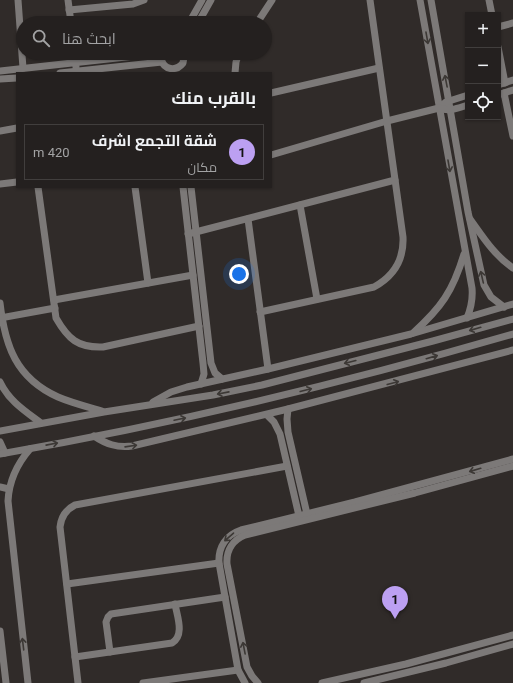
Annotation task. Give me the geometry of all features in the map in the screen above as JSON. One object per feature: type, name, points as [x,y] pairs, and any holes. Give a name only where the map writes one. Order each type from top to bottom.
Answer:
[{"type":"street","points":[[18,0],[19,16]]},
{"type":"street","points":[[68,0],[70,16]]},
{"type":"street","points":[[69,10],[133,4],[144,0]]},
{"type":"street","points":[[192,16],[202,0]]},
{"type":"street","points":[[202,16],[211,0]]},
{"type":"street","points":[[262,16],[272,0]]},
{"type":"street","points":[[260,312],[374,286],[387,278],[397,266],[402,252],[403,244],[395,180],[370,0]]},
{"type":"street","points":[[420,0],[472,294],[471,309],[467,318]]},
{"type":"street","points":[[431,0],[450,101],[469,216],[485,290],[496,302],[504,307]]},
{"type":"street","points":[[489,0],[491,12]]},
{"type":"street","points":[[501,26],[513,23]]},
{"type":"street","points":[[498,48],[502,84],[513,80]]},
{"type":"street","points":[[22,60],[23,68]]},
{"type":"street","points":[[75,60],[76,71]]},
{"type":"street","points":[[0,71],[101,60]]},
{"type":"street","points":[[68,72],[120,70],[162,62],[169,71],[178,70],[184,60]]},
{"type":"street","points":[[235,72],[237,60]]},
{"type":"street","points":[[272,93],[379,68]]},
{"type":"street","points":[[0,79],[16,78]]},
{"type":"street","points":[[513,90],[501,94],[513,136]]},
{"type":"street","points":[[272,155],[387,121],[439,108],[443,104],[465,96]]},
{"type":"street","points":[[439,108],[451,110],[465,106]]},
{"type":"street","points":[[0,130],[16,128]]},
{"type":"street","points":[[188,234],[395,180]]},
{"type":"street","points":[[0,184],[16,182]]},
{"type":"street","points":[[38,188],[56,318],[64,332],[76,342],[91,347],[103,346],[199,326]]},
{"type":"street","points":[[135,188],[148,283]]},
{"type":"street","points":[[183,188],[204,368],[201,384]]},
{"type":"street","points":[[191,188],[211,363],[216,373],[222,379]]},
{"type":"street","points":[[300,205],[317,299]]},
{"type":"street","points":[[469,216],[491,248],[513,268]]},
{"type":"street","points":[[248,219],[268,369]]},
{"type":"street","points":[[411,334],[433,314],[446,298],[455,280],[464,252]]},
{"type":"street","points":[[54,300],[193,275]]},
{"type":"street","points":[[0,303],[5,338],[17,362],[28,376],[58,397],[104,412]]},
{"type":"street","points":[[150,404],[171,392],[411,334],[513,304]]},
{"type":"street","points":[[1,318],[55,308]]},
{"type":"street","points":[[1,433],[41,423],[262,385],[513,319]]},
{"type":"street","points":[[0,442],[3,453],[30,449],[209,412],[318,387],[513,334]]},
{"type":"street","points":[[94,436],[109,444],[120,447],[132,446],[267,415],[513,350]]},
{"type":"street","points":[[0,385],[16,404],[41,423]]},
{"type":"street","points":[[288,409],[287,428],[307,514]]},
{"type":"street","points":[[267,415],[278,430],[297,518]]},
{"type":"street","points":[[278,430],[287,428]]},
{"type":"street","points":[[28,683],[8,513],[9,489],[15,470],[30,449]]},
{"type":"street","points":[[284,453],[292,451]]},
{"type":"street","points":[[258,683],[247,667],[227,564],[227,555],[231,546],[241,537],[307,514],[413,487],[513,459]]},
{"type":"street","points":[[78,683],[60,527],[62,516],[74,506],[287,466]]},
{"type":"street","points":[[245,683],[238,670],[219,563],[219,553],[222,544],[232,534],[241,530],[422,491],[513,466]]},
{"type":"street","points":[[0,487],[9,489]]},
{"type":"street","points":[[67,584],[219,563]]},
{"type":"street","points":[[110,652],[106,622],[111,614],[225,597]]},
{"type":"street","points":[[75,657],[169,644],[175,641],[179,636],[180,630],[175,604]]},
{"type":"street","points":[[0,631],[6,683]]},
{"type":"street","points":[[322,683],[406,664],[513,635]]},
{"type":"street","points":[[364,683],[513,644]]},
{"type":"street","points":[[476,646],[479,654]]},
{"type":"street","points":[[143,683],[238,670]]},
{"type":"place","name":"شقة التجمع اشرف","points":[[395,619]]}]
